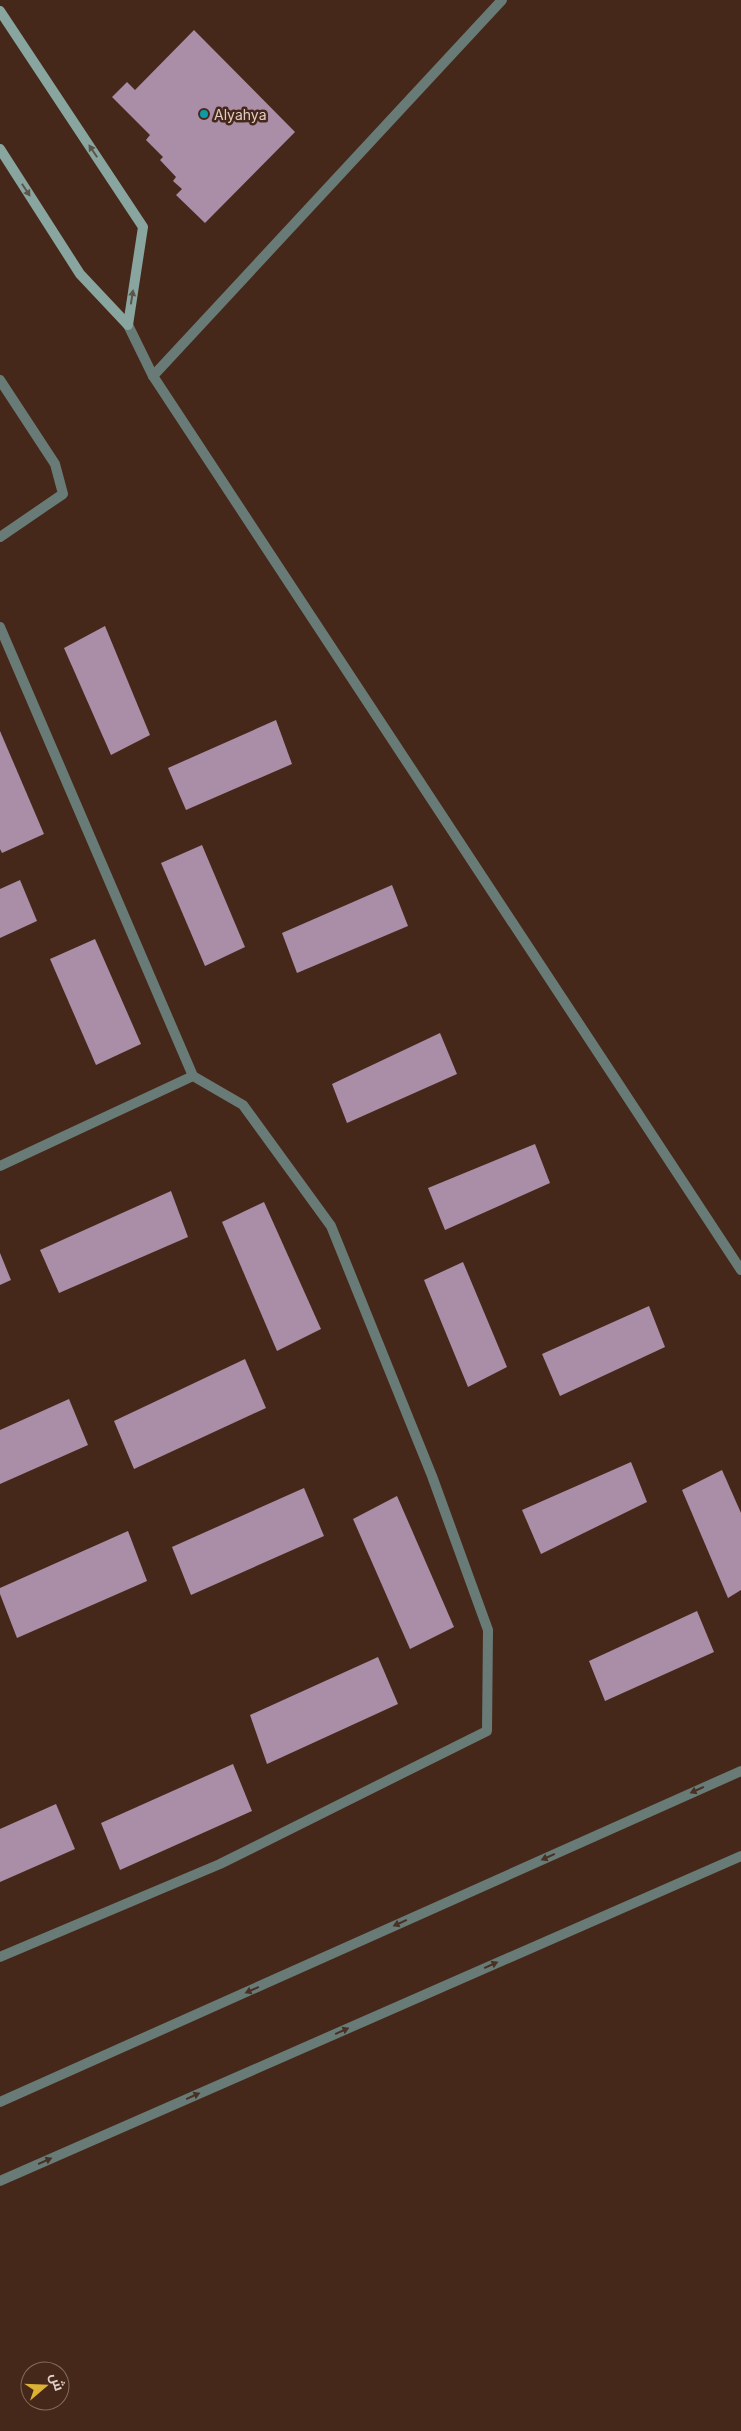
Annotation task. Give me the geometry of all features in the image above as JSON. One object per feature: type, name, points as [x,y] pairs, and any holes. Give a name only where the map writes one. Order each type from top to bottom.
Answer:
[{"type":"main road","points":[[0,11],[144,227],[128,324]]},
{"type":"main road","points":[[0,149],[80,274],[128,324]]},
{"type":"street","points":[[153,376],[502,0]]},
{"type":"street","points":[[128,324],[153,376],[741,1270]]},
{"type":"street","points":[[0,380],[55,464],[63,494],[0,537]]},
{"type":"street","points":[[0,627],[193,1076],[243,1105],[331,1226],[432,1476],[488,1630],[487,1731],[220,1864],[0,1957]]},
{"type":"street","points":[[0,1166],[193,1076]]},
{"type":"street","points":[[0,2102],[741,1770]]},
{"type":"street","points":[[0,2181],[741,1856]]},
{"type":"building","name":"Alyahya","points":[[194,30],[295,132],[205,223],[176,195],[182,189],[173,181],[176,177],[160,160],[163,157],[146,140],[150,135],[112,97],[127,82],[135,90]]},
{"type":"building","points":[[105,626],[150,735],[111,755],[64,648]]},
{"type":"building","points":[[276,720],[292,764],[186,810],[168,768]]},
{"type":"building","points":[[0,731],[44,834],[2,853],[0,849]]},
{"type":"building","points":[[202,845],[245,947],[205,966],[161,863]]},
{"type":"building","points":[[20,880],[37,921],[0,938],[0,889]]},
{"type":"building","points":[[392,885],[408,926],[297,973],[282,933]]},
{"type":"building","points":[[95,939],[141,1044],[96,1065],[50,959]]},
{"type":"building","points":[[440,1033],[457,1074],[347,1123],[332,1084]]},
{"type":"building","points":[[535,1144],[550,1183],[445,1230],[428,1188]]},
{"type":"building","points":[[171,1191],[188,1237],[59,1293],[40,1250]]},
{"type":"building","points":[[264,1202],[321,1329],[277,1351],[222,1222]]},
{"type":"building","points":[[0,1253],[11,1280],[0,1285]]},
{"type":"building","points":[[463,1262],[507,1367],[468,1387],[424,1280]]},
{"type":"building","points":[[649,1306],[665,1347],[560,1396],[542,1354]]},
{"type":"building","points":[[245,1359],[266,1408],[134,1469],[114,1421]]},
{"type":"building","points":[[69,1399],[88,1445],[0,1484],[0,1430]]},
{"type":"building","points":[[631,1462],[647,1502],[541,1554],[522,1510]]},
{"type":"building","points":[[722,1470],[741,1513],[741,1590],[728,1598],[682,1490]]},
{"type":"building","points":[[304,1488],[324,1536],[191,1595],[172,1547]]},
{"type":"building","points":[[397,1496],[454,1627],[410,1649],[353,1519]]},
{"type":"building","points":[[128,1531],[147,1581],[17,1638],[0,1594],[0,1588]]},
{"type":"building","points":[[697,1611],[714,1652],[605,1701],[589,1661]]},
{"type":"building","points":[[378,1657],[398,1704],[267,1764],[250,1715]]},
{"type":"building","points":[[233,1764],[252,1811],[120,1870],[101,1823]]},
{"type":"building","points":[[56,1804],[75,1849],[0,1882],[0,1829]]},
{"type":"place","name":"Alyahya","points":[[204,114]]}]
